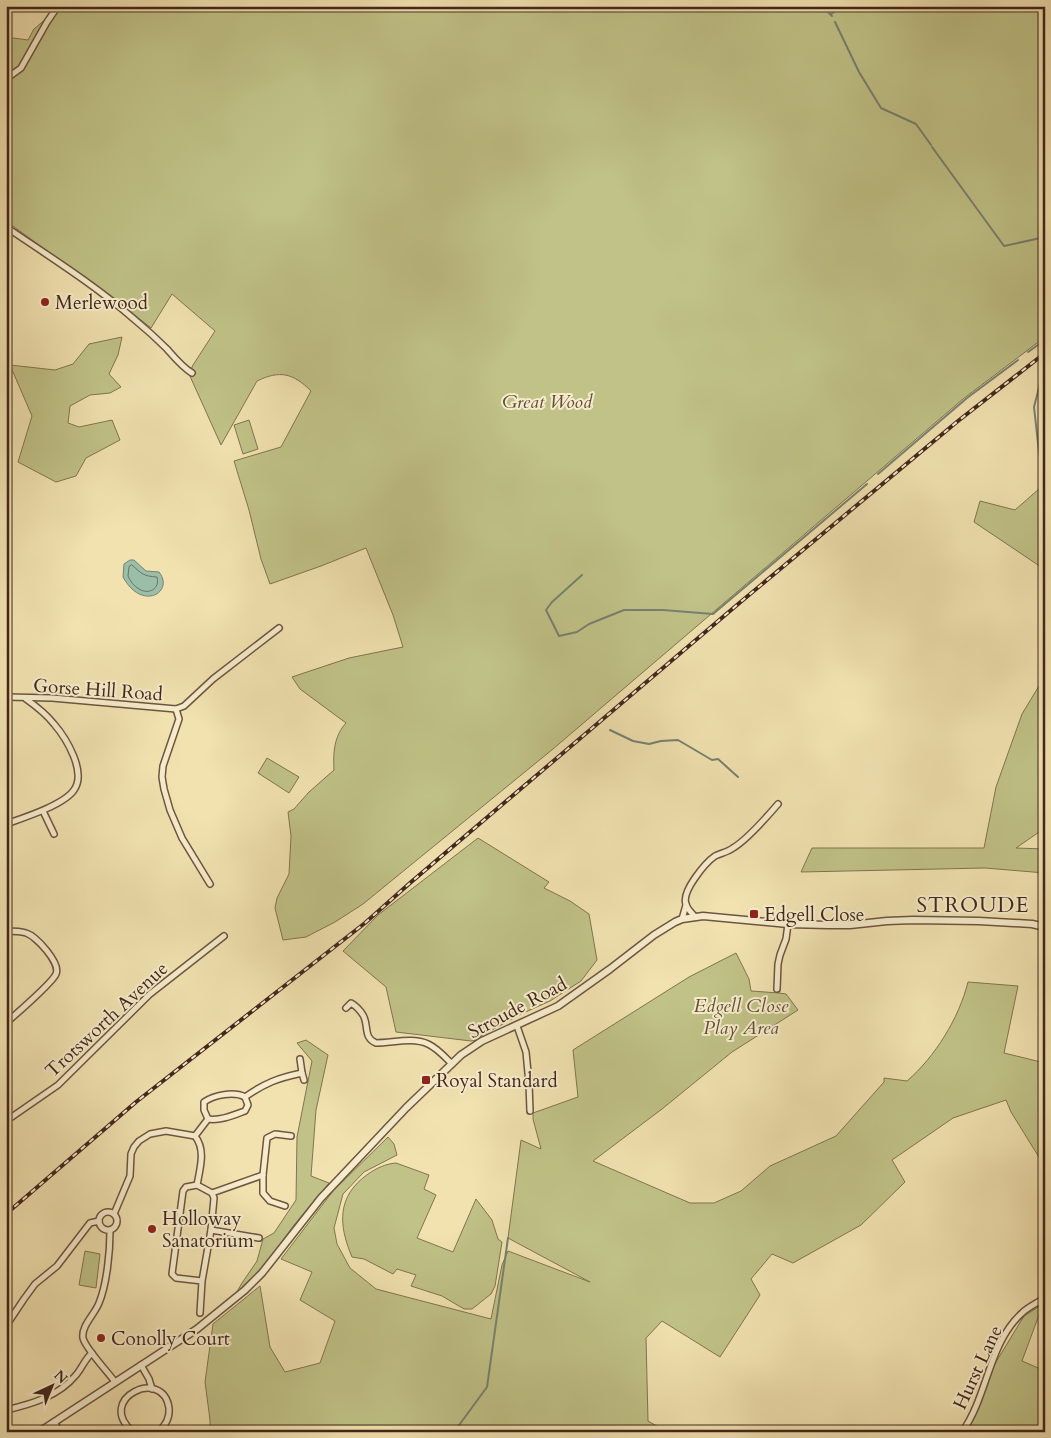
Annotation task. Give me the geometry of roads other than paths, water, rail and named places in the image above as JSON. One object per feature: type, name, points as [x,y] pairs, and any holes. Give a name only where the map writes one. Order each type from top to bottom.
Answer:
[{"type":"street","points":[[6,79],[21,68],[58,6]]},
{"type":"street","points":[[6,227],[82,279],[135,319],[192,373]]},
{"type":"street","name":"Gorse Hill Road","points":[[6,697],[52,698],[176,709],[184,706],[213,679],[279,628]]},
{"type":"street","points":[[6,824],[43,811],[66,798],[74,790],[78,775],[70,747],[55,725],[25,698]]},
{"type":"street","points":[[176,709],[179,719],[163,766],[164,789],[170,810],[182,838],[210,884]]},
{"type":"street","points":[[682,919],[686,897],[696,875],[716,856],[733,848],[757,827],[778,804]]},
{"type":"street","points":[[43,811],[54,834]]},
{"type":"street","points":[[686,905],[695,917]]},
{"type":"street","name":"Stroude Road","points":[[39,1432],[197,1329],[253,1283],[332,1186],[406,1108],[469,1049],[482,1041],[558,1006],[654,935],[682,919],[712,917],[788,924],[850,925],[887,921],[979,921],[1032,924],[1045,927]]},
{"type":"street","points":[[777,989],[778,964],[786,939],[788,924]]},
{"type":"street","points":[[6,931],[26,933],[33,937],[45,948],[57,968],[56,974],[44,988],[6,1023]]},
{"type":"street","name":"Trotsworth Avenue","points":[[6,1121],[58,1085],[150,994],[224,936]]},
{"type":"street","points":[[346,1008],[352,1003],[362,1013],[368,1035],[372,1041],[381,1043],[424,1042],[436,1049],[452,1064]]},
{"type":"street","points":[[518,1026],[526,1052],[530,1083],[530,1111]]},
{"type":"street","points":[[300,1059],[304,1080]]},
{"type":"street","points":[[245,1097],[275,1080],[302,1073]]},
{"type":"street","points":[[230,1094],[239,1094],[245,1097],[248,1105],[245,1111],[213,1120],[208,1119],[204,1110],[204,1102],[206,1100],[230,1094]]},
{"type":"street","points":[[195,1136],[208,1119]]},
{"type":"street","points":[[114,1214],[106,1212],[101,1216],[99,1221],[102,1228],[110,1230],[115,1228],[117,1222],[114,1214],[130,1176],[131,1154],[139,1141],[150,1134],[166,1131],[195,1136],[202,1150],[197,1185]]},
{"type":"street","points":[[285,1206],[270,1201],[263,1193],[263,1174],[267,1138],[275,1134],[291,1136]]},
{"type":"street","points":[[202,1281],[176,1278],[172,1274],[183,1191],[186,1187],[197,1185],[212,1193],[263,1174]]},
{"type":"street","points":[[200,1313],[202,1281],[214,1204],[212,1193]]},
{"type":"street","points":[[6,1326],[35,1284],[56,1266],[90,1223],[99,1221]]},
{"type":"street","points":[[110,1230],[108,1260],[101,1297],[84,1330],[83,1340],[115,1382]]},
{"type":"street","points":[[211,1230],[259,1238]]},
{"type":"street","name":"Hurst Lane","points":[[962,1432],[973,1414],[995,1353],[1006,1334],[1024,1311],[1045,1298]]},
{"type":"street","points":[[6,1410],[29,1405],[55,1393],[77,1374],[92,1353]]},
{"type":"street","points":[[141,1365],[152,1389]]},
{"type":"street","points":[[133,1432],[123,1421],[122,1406],[130,1393],[144,1388],[159,1392],[165,1398],[168,1405],[167,1421],[158,1432]]},
{"type":"street","points":[[54,1422],[60,1432]]},
{"type":"water","points":[[134,560],[146,571],[159,572],[163,579],[163,586],[160,592],[147,596],[139,594],[131,588],[123,577],[124,564]]},
{"type":"waterway","points":[[822,6],[832,16]]},
{"type":"waterway","points":[[831,14],[839,9],[840,6]]},
{"type":"waterway","points":[[835,22],[859,72],[881,108],[916,124],[931,145]]},
{"type":"waterway","points":[[932,147],[1004,246],[1045,237]]},
{"type":"waterway","points":[[1028,352],[1045,340]]},
{"type":"waterway","points":[[878,474],[967,398],[1018,360]]},
{"type":"waterway","points":[[1042,376],[1034,407],[1039,452],[1045,479]]},
{"type":"waterway","points":[[582,575],[552,602],[546,610],[559,636],[577,632],[589,624],[624,610],[663,610],[713,614],[867,484]]},
{"type":"waterway","points":[[610,730],[633,741],[649,744],[678,740],[712,760],[718,759],[738,777]]},
{"type":"waterway","points":[[454,1432],[487,1387],[508,1238]]},
{"type":"railway","points":[[6,1214],[136,1102],[365,923],[737,605],[958,421],[1045,353]]},
{"type":"place","name":"Merlewood","points":[[45,302]]},
{"type":"place","name":"Edgell Close","points":[[754,914]]},
{"type":"place","name":"Royal Standard","points":[[426,1080]]},
{"type":"place","name":"Holloway Sanatorium","points":[[152,1229]]},
{"type":"place","name":"Conolly Court","points":[[101,1338]]},
{"type":"district","name":"STROUDE","points":[[973,905]]},
{"type":"park label","name":"Great Wood","points":[[547,401]]},
{"type":"park label","name":"Edgell Close Play Area","points":[[741,1016]]}]
